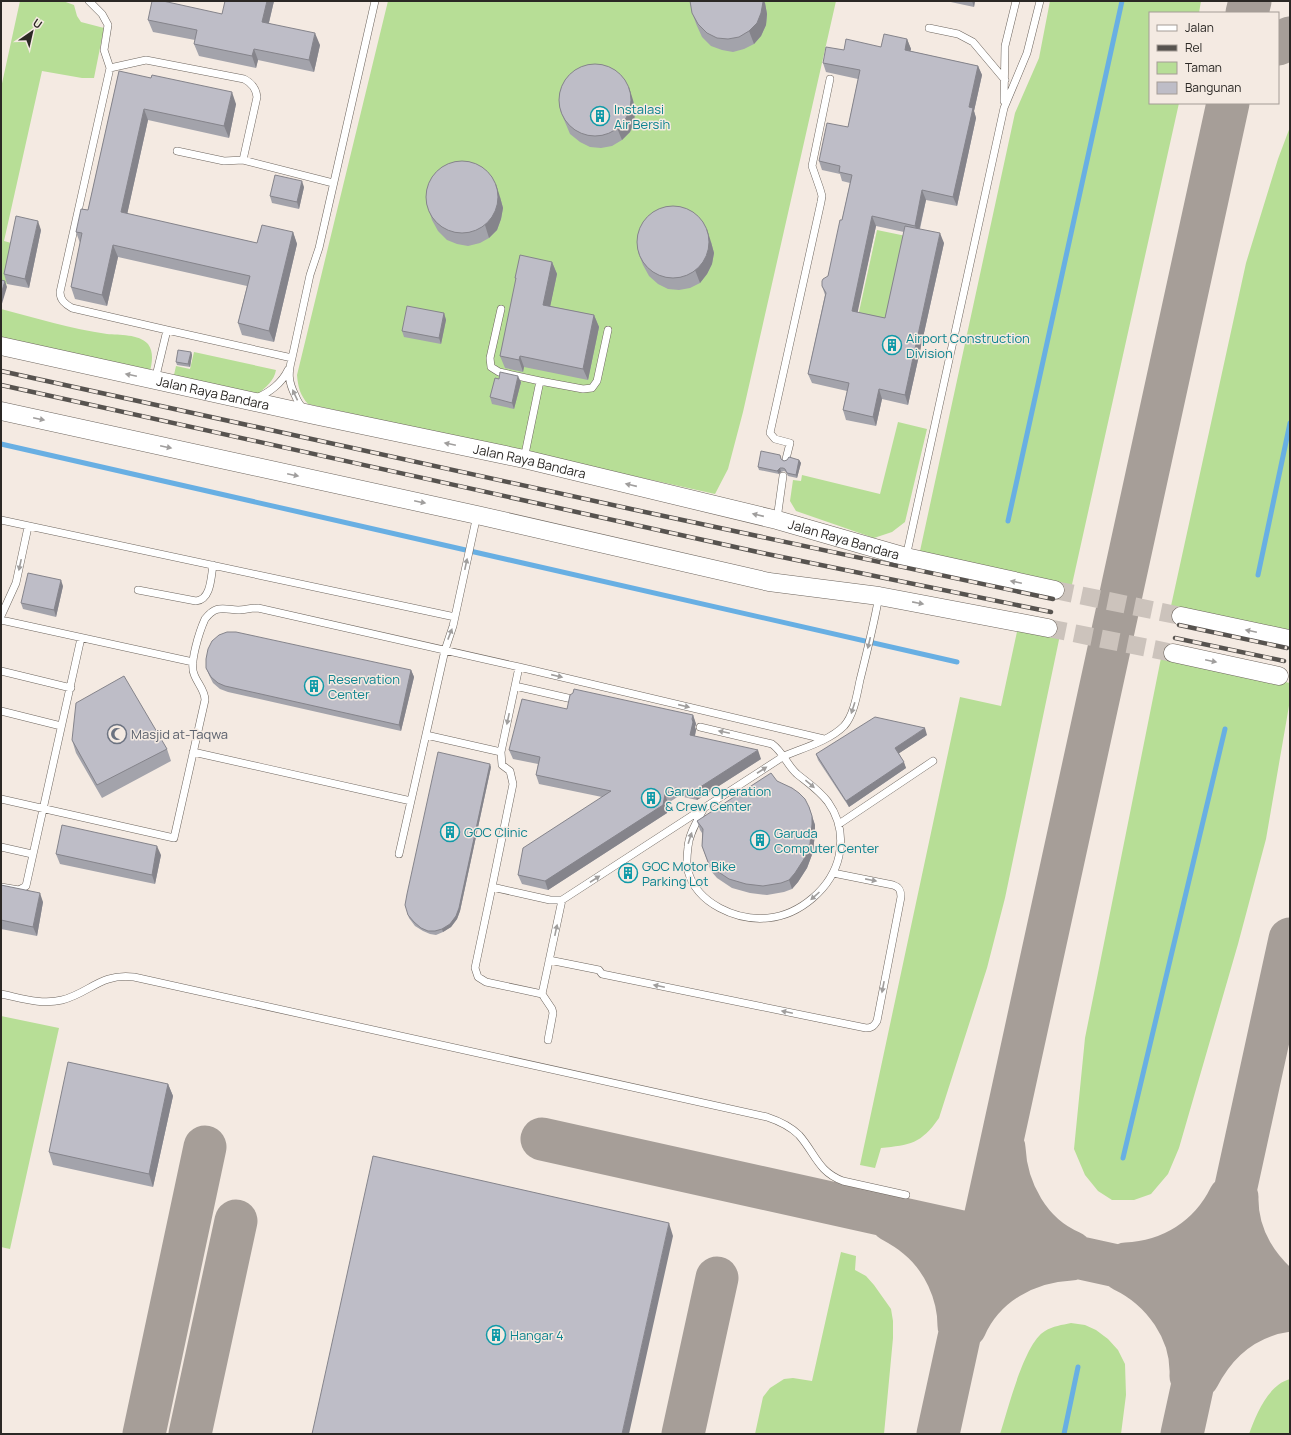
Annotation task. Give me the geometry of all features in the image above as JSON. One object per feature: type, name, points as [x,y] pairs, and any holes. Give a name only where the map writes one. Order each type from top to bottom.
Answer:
[{"type":"street","name":"Jalan Raya Bandara","points":[[1,346],[314,415],[524,459],[777,520],[906,557],[1055,590]]},
{"type":"street","points":[[1,411],[477,515],[769,582],[879,596],[1048,628]]},
{"type":"street","points":[[1181,616],[1289,639]]},
{"type":"street","points":[[1173,653],[1280,676]]},
{"type":"lane","points":[[88,1],[102,14],[108,25],[104,50],[110,68],[60,296],[63,301],[72,308],[292,358]]},
{"type":"lane","points":[[246,400],[264,395],[270,391],[282,380],[289,368],[310,275],[319,248],[375,1]]},
{"type":"lane","points":[[1004,108],[1005,46],[1016,1]]},
{"type":"lane","points":[[906,557],[1004,108],[1011,88],[1027,53],[1040,1]]},
{"type":"lane","points":[[929,28],[958,34],[973,42],[1011,88]]},
{"type":"lane","points":[[110,68],[146,60],[248,81],[255,88],[257,98],[243,160]]},
{"type":"lane","points":[[786,459],[790,443],[775,440],[770,433],[821,202],[822,196],[812,166],[830,79]]},
{"type":"lane","points":[[177,151],[224,161],[243,160],[333,183]]},
{"type":"lane","points":[[502,309],[490,358],[491,367],[499,372],[540,381],[583,389],[592,388],[597,381],[608,330]]},
{"type":"lane","points":[[155,380],[167,330]]},
{"type":"lane","points":[[289,368],[290,384],[298,401],[302,407],[314,415]]},
{"type":"lane","points":[[524,459],[540,381]]},
{"type":"lane","points":[[777,520],[783,476]]},
{"type":"lane","points":[[399,854],[445,650],[455,617],[477,515]]},
{"type":"lane","points":[[1,520],[28,527],[455,617]]},
{"type":"lane","points":[[1,616],[16,583],[28,527]]},
{"type":"lane","points":[[138,590],[201,601],[207,594],[213,565]]},
{"type":"lane","points":[[492,887],[550,900],[562,900],[784,756],[837,732],[848,719],[856,696],[879,596]]},
{"type":"lane","points":[[1,799],[174,838],[205,695],[194,675],[192,666],[205,619],[209,613],[221,608],[239,610],[258,608],[519,667],[824,739]]},
{"type":"lane","points":[[1,620],[193,662]]},
{"type":"lane","points":[[1,887],[16,890],[23,889],[26,883],[81,638]]},
{"type":"lane","points":[[519,667],[501,752],[502,765],[510,771],[513,784],[475,968],[482,980],[486,982],[542,994],[552,1009],[548,1040]]},
{"type":"lane","points":[[1,671],[71,688]]},
{"type":"lane","points":[[515,686],[572,699]]},
{"type":"lane","points":[[1,711],[61,726]]},
{"type":"lane","points":[[700,727],[772,744],[779,749],[791,767],[820,792],[828,803],[839,824],[842,836],[841,849],[833,873],[818,894],[806,904],[782,916],[755,918],[736,914],[720,908],[707,900],[699,892],[692,881],[688,870],[688,846],[691,834],[704,808]]},
{"type":"lane","points":[[426,735],[501,752]]},
{"type":"lane","points":[[193,752],[411,801]]},
{"type":"lane","points":[[839,824],[934,761]]},
{"type":"lane","points":[[1,847],[32,854]]},
{"type":"lane","points":[[549,960],[598,970],[602,974],[871,1028],[877,1021],[901,891],[893,884],[833,873]]},
{"type":"lane","points":[[542,994],[562,900]]},
{"type":"lane","points":[[1,994],[51,1002],[70,998],[108,979],[125,976],[134,977],[767,1116],[785,1124],[792,1129],[818,1162],[835,1178],[906,1195]]},
{"type":"green space","points":[[20,1],[63,1],[74,5],[77,16],[81,22],[104,28],[94,78],[82,78],[42,71],[4,241],[15,244],[6,286],[1,284],[1,88]]},
{"type":"green space","points":[[388,1],[836,1],[743,412],[728,469],[715,494],[308,404],[301,394],[297,375]]},
{"type":"green space","points":[[1050,1],[1201,1],[1199,12],[1149,12],[1149,104],[1179,104],[1071,589],[927,559],[920,551],[1015,113],[1039,58]]},
{"type":"green space","points":[[1290,127],[1290,631],[1171,606],[1246,263],[1278,159]]},
{"type":"green space","points":[[877,230],[906,236],[887,326],[848,362]]},
{"type":"green space","points":[[1,309],[80,329],[139,338],[148,344],[151,350],[152,361],[150,371],[1,337]]},
{"type":"green space","points":[[194,352],[276,370],[272,381],[258,394],[174,375],[176,366],[190,369]]},
{"type":"green space","points":[[898,422],[927,429],[905,522],[892,532],[874,538],[796,511],[790,501],[793,480],[801,481],[802,475],[880,494]]},
{"type":"green space","points":[[1018,627],[1060,635],[1005,898],[987,968],[939,1118],[933,1127],[914,1142],[900,1146],[881,1148],[875,1168],[860,1165],[960,697],[1001,706]]},
{"type":"green space","points":[[1161,658],[1290,683],[1290,700],[1266,839],[1238,944],[1179,1148],[1168,1174],[1151,1194],[1134,1200],[1112,1200],[1098,1191],[1085,1175],[1074,1149],[1085,1038]]},
{"type":"green space","points":[[1,1016],[59,1028],[10,1249],[1,1247]]},
{"type":"green space","points":[[841,1252],[856,1256],[855,1270],[866,1276],[891,1309],[893,1338],[884,1434],[755,1434],[763,1397],[770,1388],[784,1379],[793,1378],[812,1381]]},
{"type":"green space","points":[[1071,1323],[1085,1325],[1096,1330],[1108,1339],[1118,1350],[1125,1364],[1126,1395],[1121,1434],[1000,1434],[1018,1378],[1030,1349],[1037,1338],[1048,1329]]},
{"type":"green space","points":[[1290,1379],[1290,1434],[1249,1434],[1259,1410],[1269,1394],[1282,1382]]},
{"type":"building","points":[[152,1],[163,1],[222,14],[225,1],[267,1],[262,22],[315,33],[309,60],[254,49],[252,56],[194,44],[197,30],[148,20]]},
{"type":"building","points":[[690,1],[763,2],[757,23],[749,31],[739,37],[728,39],[717,38],[707,33],[698,24],[692,13]]},
{"type":"building","points":[[884,34],[907,39],[905,50],[978,66],[969,107],[973,108],[953,197],[922,190],[915,226],[872,216],[852,311],[885,318],[905,226],[940,233],[905,395],[879,389],[873,417],[843,410],[849,383],[808,374],[826,293],[822,286],[822,281],[828,276],[840,220],[842,220],[852,175],[839,172],[840,166],[819,161],[827,123],[848,127],[860,70],[823,63],[826,47],[844,50],[846,39],[881,47]]},
{"type":"building","name":"Instalasi Air Bersih","points":[[595,64],[615,70],[625,80],[631,100],[625,120],[615,130],[595,136],[575,130],[565,120],[559,100],[565,80],[575,70]]},
{"type":"building","points":[[119,71],[151,78],[152,75],[232,92],[224,126],[144,109],[121,212],[257,243],[262,225],[293,232],[269,331],[238,323],[250,276],[113,245],[102,295],[71,287],[82,233],[76,232],[81,209],[88,210]]},
{"type":"building","points":[[462,161],[482,167],[492,177],[498,197],[492,217],[482,227],[462,233],[442,227],[432,217],[426,197],[432,177],[442,167]]},
{"type":"building","points":[[275,175],[302,181],[297,202],[270,196]]},
{"type":"building","points":[[673,206],[693,212],[703,222],[709,242],[703,262],[693,272],[673,278],[653,272],[643,262],[637,242],[643,222],[653,212]]},
{"type":"building","points":[[16,216],[38,221],[25,279],[4,274]]},
{"type":"building","points":[[520,255],[552,262],[543,305],[594,315],[583,369],[520,356],[519,360],[500,356]]},
{"type":"building","points":[[1,280],[5,281],[1,294]]},
{"type":"building","points":[[407,306],[444,313],[439,338],[402,331]]},
{"type":"building","points":[[178,350],[191,352],[188,364],[176,362]]},
{"type":"building","points":[[500,372],[518,376],[512,403],[490,397],[495,378],[499,379]]},
{"type":"building","points":[[761,451],[780,455],[781,459],[784,461],[789,457],[799,460],[796,475],[787,473],[783,468],[780,468],[777,471],[758,467]]},
{"type":"building","points":[[28,573],[61,580],[54,610],[21,603]]},
{"type":"building","name":"Reservation Center","points":[[227,632],[236,632],[411,670],[399,725],[225,686],[218,683],[211,677],[206,668],[206,659],[208,649],[212,641],[219,635]]},
{"type":"building","name":"Masjid at-Taqwa","points":[[124,676],[167,749],[97,785],[72,740],[76,703]]},
{"type":"building","name":"Garuda Operation & Crew Center","points":[[574,689],[693,715],[690,735],[758,750],[694,791],[676,788],[665,794],[663,805],[545,881],[518,875],[523,848],[611,791],[536,775],[540,757],[509,750],[522,699],[567,709],[570,695],[573,693]]},
{"type":"building","points":[[875,717],[925,728],[895,748],[904,762],[846,801],[816,754]]},
{"type":"building","name":"GOC Clinic","points":[[438,752],[490,764],[459,908],[456,916],[450,924],[442,929],[428,931],[421,928],[414,922],[408,915],[405,905]]},
{"type":"building","name":"Garuda Computer Center","points":[[771,773],[777,781],[792,788],[805,799],[812,816],[810,844],[804,859],[789,880],[763,886],[746,884],[729,879],[714,869],[708,862],[702,846],[703,829],[697,821]]},
{"type":"building","points":[[62,825],[157,846],[152,875],[56,854]]},
{"type":"building","points":[[1,885],[40,893],[33,927],[1,920]]},
{"type":"building","points":[[68,1062],[168,1084],[149,1174],[49,1152]]},
{"type":"building","name":"Hangar 4","points":[[373,1156],[669,1223],[622,1434],[312,1434]]},
{"type":"waterway","points":[[1008,521],[1122,1]]},
{"type":"waterway","points":[[1258,575],[1290,423]]},
{"type":"waterway","points":[[1,444],[957,662]]},
{"type":"waterway","points":[[1123,1158],[1225,729]]},
{"type":"waterway","points":[[1064,1434],[1078,1367]]},
{"type":"taxiway","points":[[1247,12],[1250,1]]},
{"type":"taxiway","points":[[1279,44],[1290,38]]},
{"type":"taxiway","points":[[938,1434],[1228,104]]},
{"type":"taxiway","points":[[1182,1434],[1290,939]]},
{"type":"taxiway","points":[[542,1139],[1290,1304]]},
{"type":"taxiway","points":[[144,1434],[205,1147]]},
{"type":"taxiway","points":[[1004,1148],[1010,1180],[1015,1195],[1023,1210],[1032,1223],[1044,1235],[1056,1244],[1071,1252]]},
{"type":"taxiway","points":[[1126,1264],[1158,1258],[1173,1253],[1187,1245],[1200,1236],[1212,1224],[1222,1212],[1230,1197]]},
{"type":"taxiway","points":[[1237,1197],[1240,1226],[1252,1253],[1268,1276],[1290,1295]]},
{"type":"taxiway","points":[[891,1220],[917,1237],[935,1255],[953,1289],[959,1326]]},
{"type":"taxiway","points":[[190,1434],[236,1221]]},
{"type":"taxiway","points":[[965,1327],[973,1312],[983,1299],[995,1287],[1009,1278],[1023,1270],[1039,1264],[1071,1259]]},
{"type":"taxiway","points":[[1123,1270],[1151,1288],[1173,1313],[1187,1343],[1191,1376]]},
{"type":"taxiway","points":[[683,1434],[717,1278]]},
{"type":"taxiway","points":[[1198,1377],[1214,1352],[1235,1332],[1261,1317],[1290,1310]]},
{"type":"tunnel","points":[[1055,590],[1181,616]]},
{"type":"tunnel","points":[[1048,628],[1173,653]]},
{"type":"railway","points":[[1,371],[631,509],[1053,599]]},
{"type":"railway","points":[[1,385],[767,554],[1051,612]]},
{"type":"railway","points":[[1179,625],[1287,648]]},
{"type":"railway","points":[[1175,638],[1284,661]]},
{"type":"place","name":"Instalasi Air Bersih","points":[[600,116]]},
{"type":"place","name":"Airport Construction Division","points":[[892,345]]},
{"type":"place","name":"Reservation Center","points":[[314,686]]},
{"type":"place","name":"Masjid at-Taqwa","points":[[117,734]]},
{"type":"place","name":"Garuda Operation & Crew Center","points":[[651,798]]},
{"type":"place","name":"GOC Clinic","points":[[450,832]]},
{"type":"place","name":"Garuda Computer Center","points":[[760,840]]},
{"type":"place","name":"GOC Motor Bike Parking Lot","points":[[628,873]]},
{"type":"place","name":"Hangar 4","points":[[496,1335]]}]
